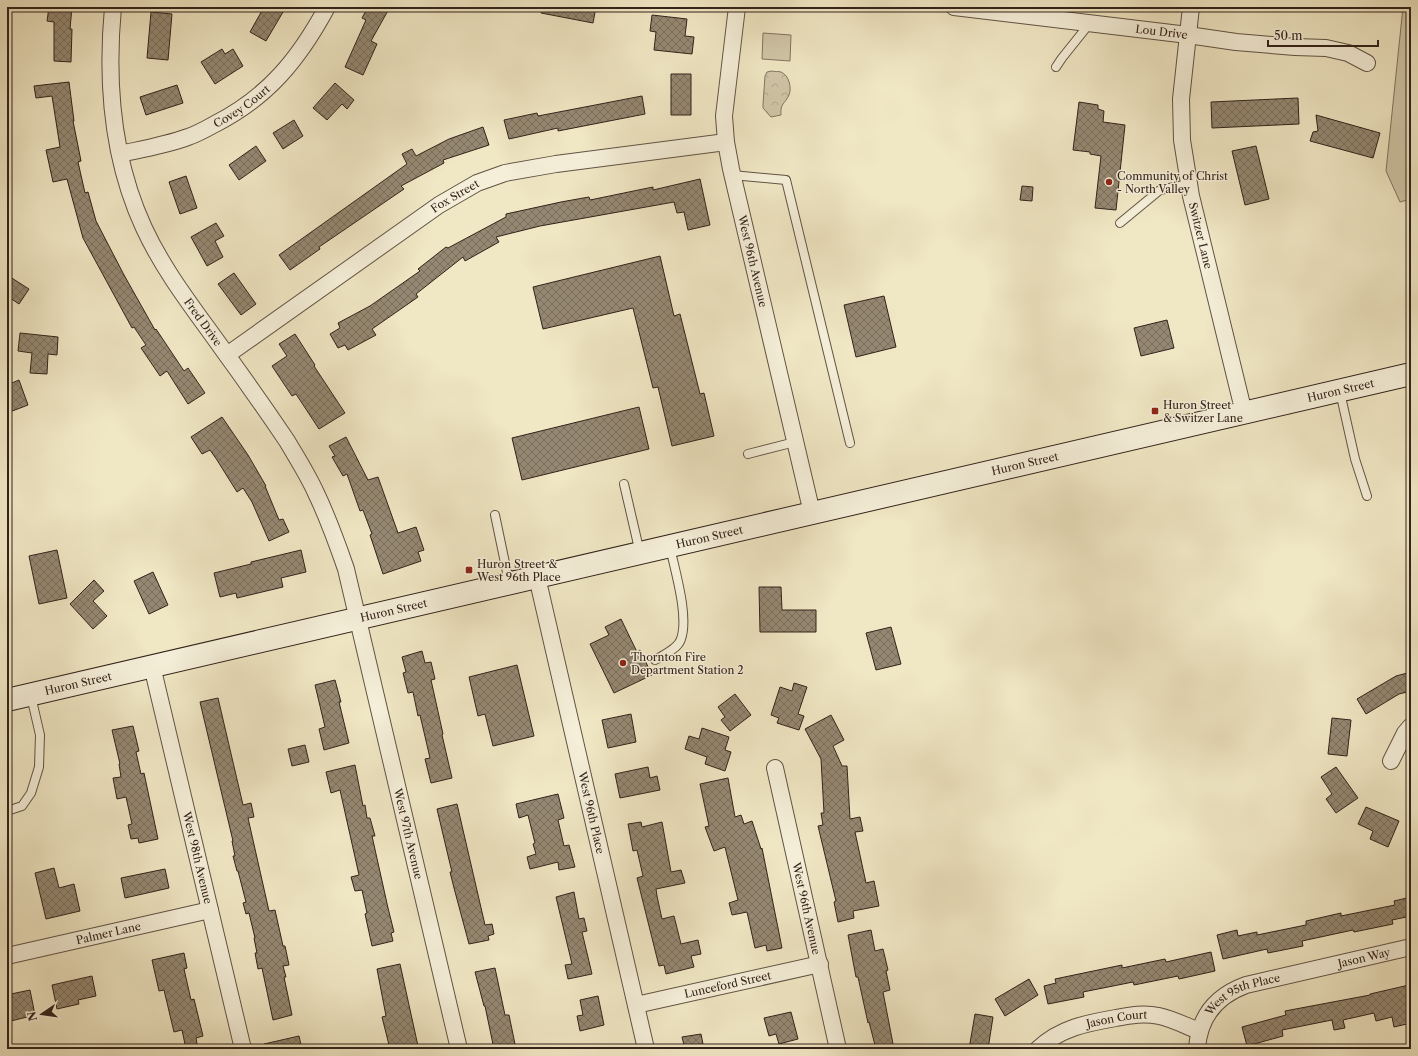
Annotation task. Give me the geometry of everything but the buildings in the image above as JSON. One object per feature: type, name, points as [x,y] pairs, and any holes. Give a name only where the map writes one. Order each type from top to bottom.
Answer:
[{"type":"main road","name":"Huron Street","points":[[7,700],[1411,374]]},
{"type":"street","name":"Fred Drive","points":[[113,7],[110,35],[110,79],[112,108],[120,154],[133,202],[144,229],[174,283],[227,355],[287,441],[316,492],[346,569],[358,618]]},
{"type":"street","name":"Covey Court","points":[[120,154],[158,146],[189,137],[225,119],[242,108],[269,87],[292,63],[307,42],[327,7]]},
{"type":"street","name":"West 96th Avenue","points":[[737,7],[724,116],[726,142],[732,176],[812,513]]},
{"type":"street","name":"Lou Drive","points":[[954,7],[1236,42],[1326,48],[1348,53],[1367,63]]},
{"type":"street","name":"Switzer Lane","points":[[1191,7],[1183,78],[1182,140],[1189,184],[1205,256],[1244,413]]},
{"type":"street","name":"Fox Street","points":[[227,355],[439,205],[477,183],[505,173],[556,164],[726,142]]},
{"type":"street","name":"West 96th Place","points":[[537,577],[646,1049]]},
{"type":"street","name":"West 97th Avenue","points":[[358,618],[459,1049]]},
{"type":"street","name":"West 98th Avenue","points":[[152,666],[243,1049]]},
{"type":"street","points":[[1391,761],[1405,733],[1411,726]]},
{"type":"street","name":"West 96th Avenue","points":[[775,768],[838,1049]]},
{"type":"street","name":"Palmer Lane","points":[[7,956],[210,910]]},
{"type":"street","name":"Jason Way","points":[[1316,969],[1411,947]]},
{"type":"street","name":"Lunceford Street","points":[[636,1005],[820,964]]},
{"type":"street","name":"West 95th Place","points":[[1197,1049],[1199,1031],[1206,1015],[1213,1006],[1234,990],[1246,985],[1316,969]]},
{"type":"street","name":"Jason Court","points":[[1038,1049],[1049,1040],[1078,1025],[1141,1013],[1160,1016],[1199,1031]]},
{"type":"lane","points":[[1056,67],[1090,23]]},
{"type":"lane","points":[[732,176],[786,180],[850,443]]},
{"type":"lane","points":[[1120,224],[1160,190],[1189,184]]},
{"type":"lane","points":[[1340,391],[1355,459],[1367,496]]},
{"type":"lane","points":[[748,454],[795,442]]},
{"type":"lane","points":[[624,484],[640,553]]},
{"type":"lane","points":[[495,515],[509,583]]},
{"type":"lane","points":[[655,660],[669,653],[681,640],[684,619],[670,546]]},
{"type":"lane","points":[[7,811],[22,806],[31,793],[39,768],[40,735],[31,694]]},
{"type":"green space","points":[[1403,7],[1411,7],[1411,199],[1400,202],[1386,171]]},
{"type":"green space","points":[[763,33],[791,35],[790,61],[762,59]]},
{"type":"green space","points":[[767,72],[780,72],[786,76],[789,82],[790,92],[782,106],[781,115],[771,117],[763,108],[763,104],[765,76]]},
{"type":"place","name":"Community of Christ - North Valley","points":[[1109,182]]},
{"type":"place","name":"Huron Street & Switzer Lane","points":[[1155,411]]},
{"type":"place","name":"Huron Street & West 96th Place","points":[[469,570]]},
{"type":"place","name":"Thornton Fire Department Station 2","points":[[623,663]]}]
